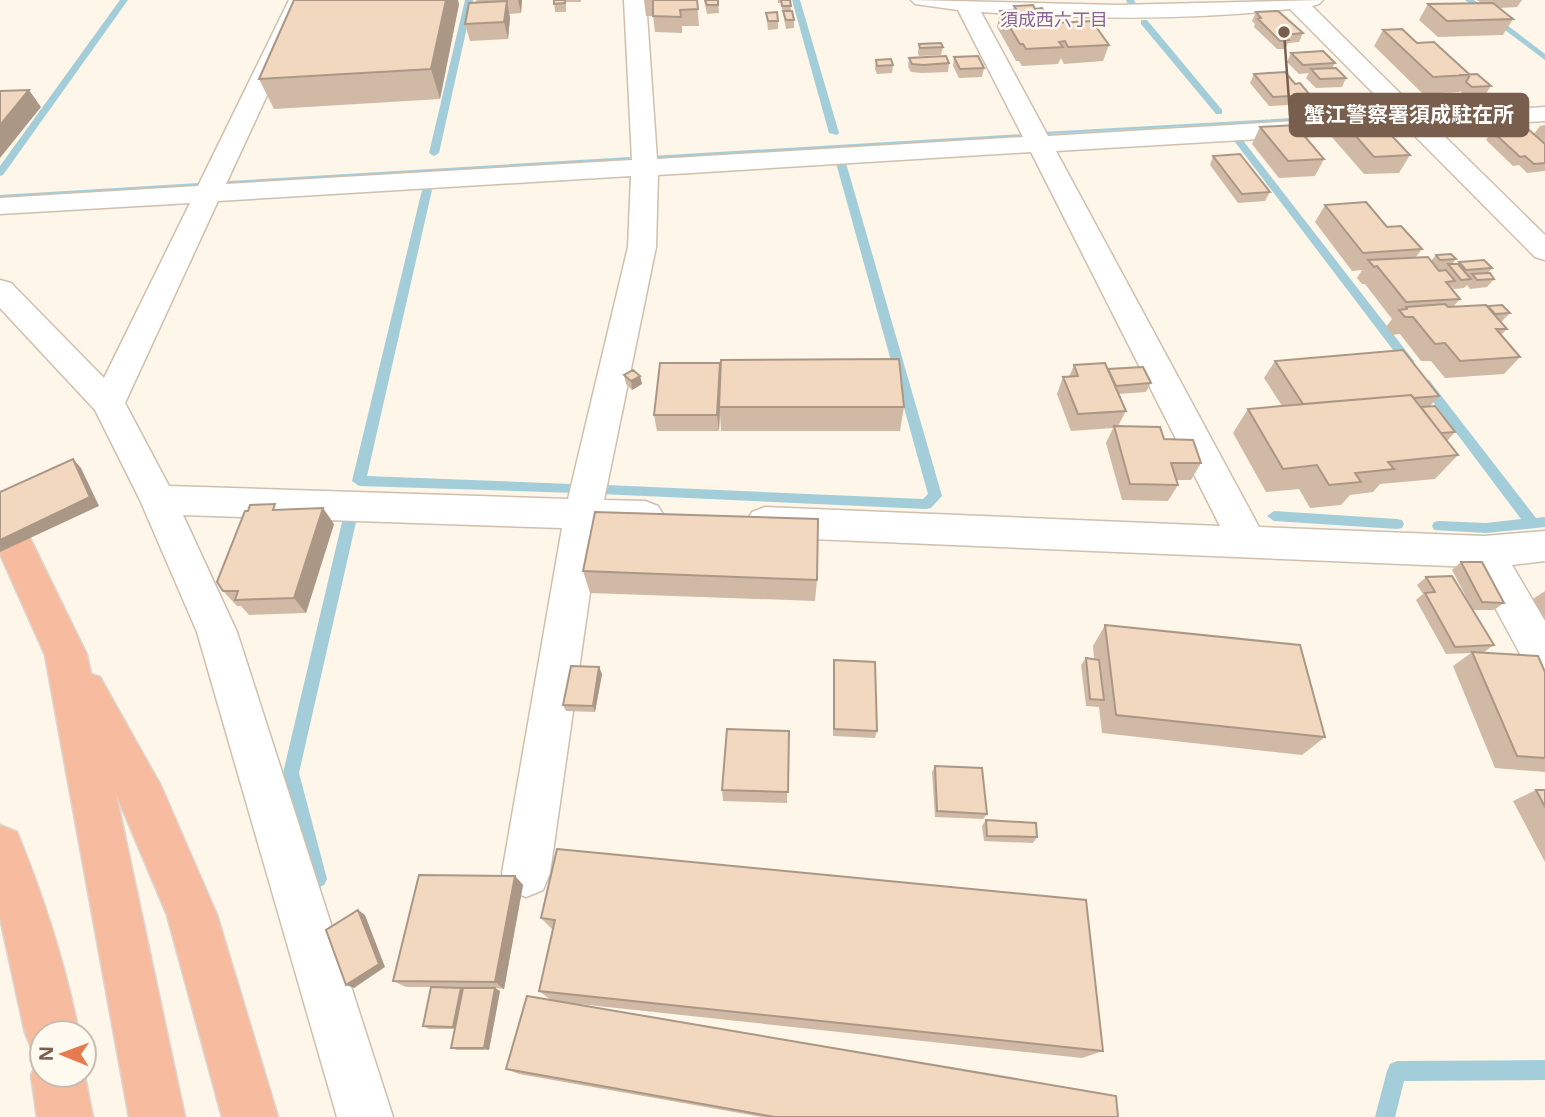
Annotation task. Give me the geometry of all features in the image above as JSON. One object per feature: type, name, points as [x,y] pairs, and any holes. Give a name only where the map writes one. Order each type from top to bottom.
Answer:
[{"type":"highway","points":[[15,545],[65,655],[145,802],[192,915],[250,1117]]},
{"type":"highway","points":[[65,655],[157,1117]]},
{"type":"highway","points":[[0,849],[16,889],[50,1019]]},
{"type":"highway","points":[[60,1089],[65,1117]]},
{"type":"street","points":[[108,402],[300,0]]},
{"type":"street","points":[[526,873],[583,513],[642,247],[644,160],[635,0]]},
{"type":"street","points":[[922,0],[1057,10],[1154,11],[1300,1],[1407,114],[1545,251]]},
{"type":"street","points":[[966,2],[1248,543]]},
{"type":"street","points":[[0,206],[212,186],[1407,114],[1545,99]]},
{"type":"street","points":[[1407,114],[1545,114]]},
{"type":"street","points":[[0,290],[108,402],[158,500],[217,632],[365,1117]]},
{"type":"street","points":[[158,500],[679,518]]},
{"type":"street","points":[[734,520],[1484,552],[1545,546]]},
{"type":"street","points":[[1484,552],[1545,659]]},
{"type":"water","points":[[1366,117],[1047,136],[1045,133]]},
{"type":"water","points":[[1025,137],[652,159],[652,157]]},
{"type":"water","points":[[629,158],[629,161],[229,185],[230,182]]},
{"type":"water","points":[[197,184],[196,187],[0,199],[0,196]]},
{"type":"building","points":[[294,0],[446,0],[431,69],[259,79]]},
{"type":"building","points":[[554,0],[565,0],[565,3],[554,4]]},
{"type":"building","points":[[653,0],[697,0],[698,9],[680,10],[681,17],[653,16]]},
{"type":"building","points":[[705,0],[718,0],[718,5],[707,5]]},
{"type":"building","points":[[781,0],[790,0],[791,6],[782,6]]},
{"type":"building","points":[[507,1],[504,22],[465,24],[469,3]]},
{"type":"building","points":[[1493,3],[1513,19],[1447,21],[1428,4]]},
{"type":"building","points":[[1033,5],[1035,9],[1042,8],[1052,23],[1092,21],[1109,45],[1068,47],[1065,41],[1059,42],[1063,47],[1026,49],[1020,44],[1000,11],[1017,10],[1014,6]]},
{"type":"building","points":[[783,11],[792,11],[794,20],[786,20]]},
{"type":"building","points":[[1278,11],[1303,33],[1284,35],[1289,40],[1280,41],[1258,19],[1261,18],[1256,12]]},
{"type":"building","points":[[777,12],[778,21],[768,21],[766,13]]},
{"type":"building","points":[[1402,29],[1417,43],[1434,42],[1470,75],[1433,77],[1383,30]]},
{"type":"building","points":[[941,43],[943,47],[920,48],[919,44]]},
{"type":"building","points":[[1323,51],[1335,63],[1303,65],[1291,53]]},
{"type":"building","points":[[946,56],[949,63],[923,65],[912,64],[909,58]]},
{"type":"building","points":[[978,56],[984,68],[960,69],[954,57]]},
{"type":"building","points":[[891,59],[893,65],[877,66],[876,60]]},
{"type":"building","points":[[1336,68],[1346,78],[1320,79],[1311,69]]},
{"type":"building","points":[[1285,72],[1310,95],[1273,97],[1254,74]]},
{"type":"building","points":[[1477,74],[1491,86],[1472,87],[1466,82],[1470,75],[1459,75]]},
{"type":"building","points":[[29,90],[0,125],[0,91]]},
{"type":"building","points":[[1373,116],[1410,155],[1374,157],[1340,118]]},
{"type":"building","points":[[1295,125],[1324,159],[1288,161],[1260,127]]},
{"type":"building","points":[[1528,129],[1545,144],[1545,163],[1534,164],[1525,156],[1520,157],[1492,131]]},
{"type":"building","points":[[1240,154],[1270,192],[1242,194],[1213,156]]},
{"type":"building","points":[[1366,202],[1387,227],[1401,226],[1422,249],[1363,253],[1325,205]]},
{"type":"building","points":[[1451,254],[1456,259],[1440,260],[1436,255]]},
{"type":"building","points":[[1428,257],[1439,271],[1446,270],[1455,281],[1446,282],[1460,299],[1406,302],[1377,266],[1374,267],[1368,260]]},
{"type":"building","points":[[1484,260],[1492,268],[1466,270],[1459,262]]},
{"type":"building","points":[[1448,264],[1458,264],[1471,279],[1461,280]]},
{"type":"building","points":[[1490,273],[1494,279],[1477,280],[1472,274]]},
{"type":"building","points":[[1445,304],[1448,307],[1486,305],[1507,329],[1496,329],[1520,357],[1460,361],[1445,343],[1435,344],[1413,317],[1405,317],[1399,310]]},
{"type":"building","points":[[1502,305],[1510,313],[1495,314],[1488,306]]},
{"type":"building","points":[[1403,350],[1439,396],[1414,398],[1411,395],[1303,404],[1275,361]]},
{"type":"building","points":[[899,359],[904,407],[719,407],[721,360]]},
{"type":"building","points":[[660,363],[720,363],[717,415],[654,415]]},
{"type":"building","points":[[1105,363],[1126,411],[1078,414],[1063,377],[1078,376],[1074,365]]},
{"type":"building","points":[[1143,367],[1151,383],[1116,386],[1108,369]]},
{"type":"building","points":[[633,370],[640,376],[631,381],[624,375]]},
{"type":"building","points":[[1411,395],[1458,455],[1388,462],[1394,469],[1355,473],[1361,482],[1329,485],[1317,465],[1283,469],[1248,409]]},
{"type":"building","points":[[1435,406],[1455,432],[1441,433],[1421,407]]},
{"type":"building","points":[[1114,426],[1160,427],[1164,439],[1193,440],[1201,463],[1171,463],[1178,485],[1130,484]]},
{"type":"building","points":[[73,459],[90,497],[0,540],[0,492]]},
{"type":"building","points":[[275,504],[273,510],[323,508],[294,598],[235,600],[238,591],[223,591],[217,582],[245,511],[248,511],[250,505]]},
{"type":"building","points":[[595,512],[818,519],[817,580],[583,571]]},
{"type":"building","points":[[1461,562],[1482,562],[1504,603],[1482,602]]},
{"type":"building","points":[[1452,576],[1494,645],[1455,647],[1425,593],[1435,592],[1426,577]]},
{"type":"building","points":[[1105,625],[1300,645],[1325,737],[1116,715]]},
{"type":"building","points":[[1472,652],[1538,656],[1545,672],[1545,758],[1517,756]]},
{"type":"building","points":[[1086,658],[1099,660],[1104,700],[1090,699]]},
{"type":"building","points":[[834,660],[875,662],[877,731],[834,729]]},
{"type":"building","points":[[571,666],[599,667],[593,706],[563,705]]},
{"type":"building","points":[[727,729],[789,731],[788,792],[722,790]]},
{"type":"building","points":[[935,766],[982,768],[987,814],[937,811]]},
{"type":"building","points":[[1536,790],[1545,790],[1545,807]]},
{"type":"building","points":[[986,820],[1036,823],[1037,837],[987,836]]},
{"type":"building","points":[[557,849],[1086,900],[1103,1051],[539,991],[555,920],[541,918]]},
{"type":"building","points":[[419,875],[515,876],[495,982],[393,981]]},
{"type":"building","points":[[358,910],[379,964],[346,985],[326,930]]},
{"type":"building","points":[[431,987],[461,988],[453,1027],[423,1026]]},
{"type":"building","points":[[463,988],[495,988],[484,1048],[451,1048]]},
{"type":"building","points":[[527,996],[1116,1096],[1118,1117],[775,1117],[506,1069]]},
{"type":"waterway","points":[[0,173],[124,0]]},
{"type":"waterway","points":[[434,153],[469,0]]},
{"type":"waterway","points":[[796,0],[834,133]]},
{"type":"waterway","points":[[1130,0],[1132,4]]},
{"type":"waterway","points":[[1469,0],[1545,58]]},
{"type":"waterway","points":[[1144,22],[1219,112]]},
{"type":"waterway","points":[[1238,140],[1410,364]]},
{"type":"waterway","points":[[606,490],[926,504],[935,496],[841,163]]},
{"type":"waterway","points":[[427,190],[359,481],[571,489]]},
{"type":"waterway","points":[[1425,383],[1532,523]]},
{"type":"waterway","points":[[1274,516],[1397,524]]},
{"type":"waterway","points":[[318,879],[291,773],[349,522]]},
{"type":"waterway","points":[[1532,523],[1545,522]]},
{"type":"waterway","points":[[1439,526],[1486,528],[1532,523]]},
{"type":"waterway","points":[[1385,1117],[1397,1071],[1545,1070]]},
{"type":"place","name":"蟹江警察署須成駐在所","points":[[1284,32]]},
{"type":"district","name":"須成西六丁目","points":[[1054,19]]}]
